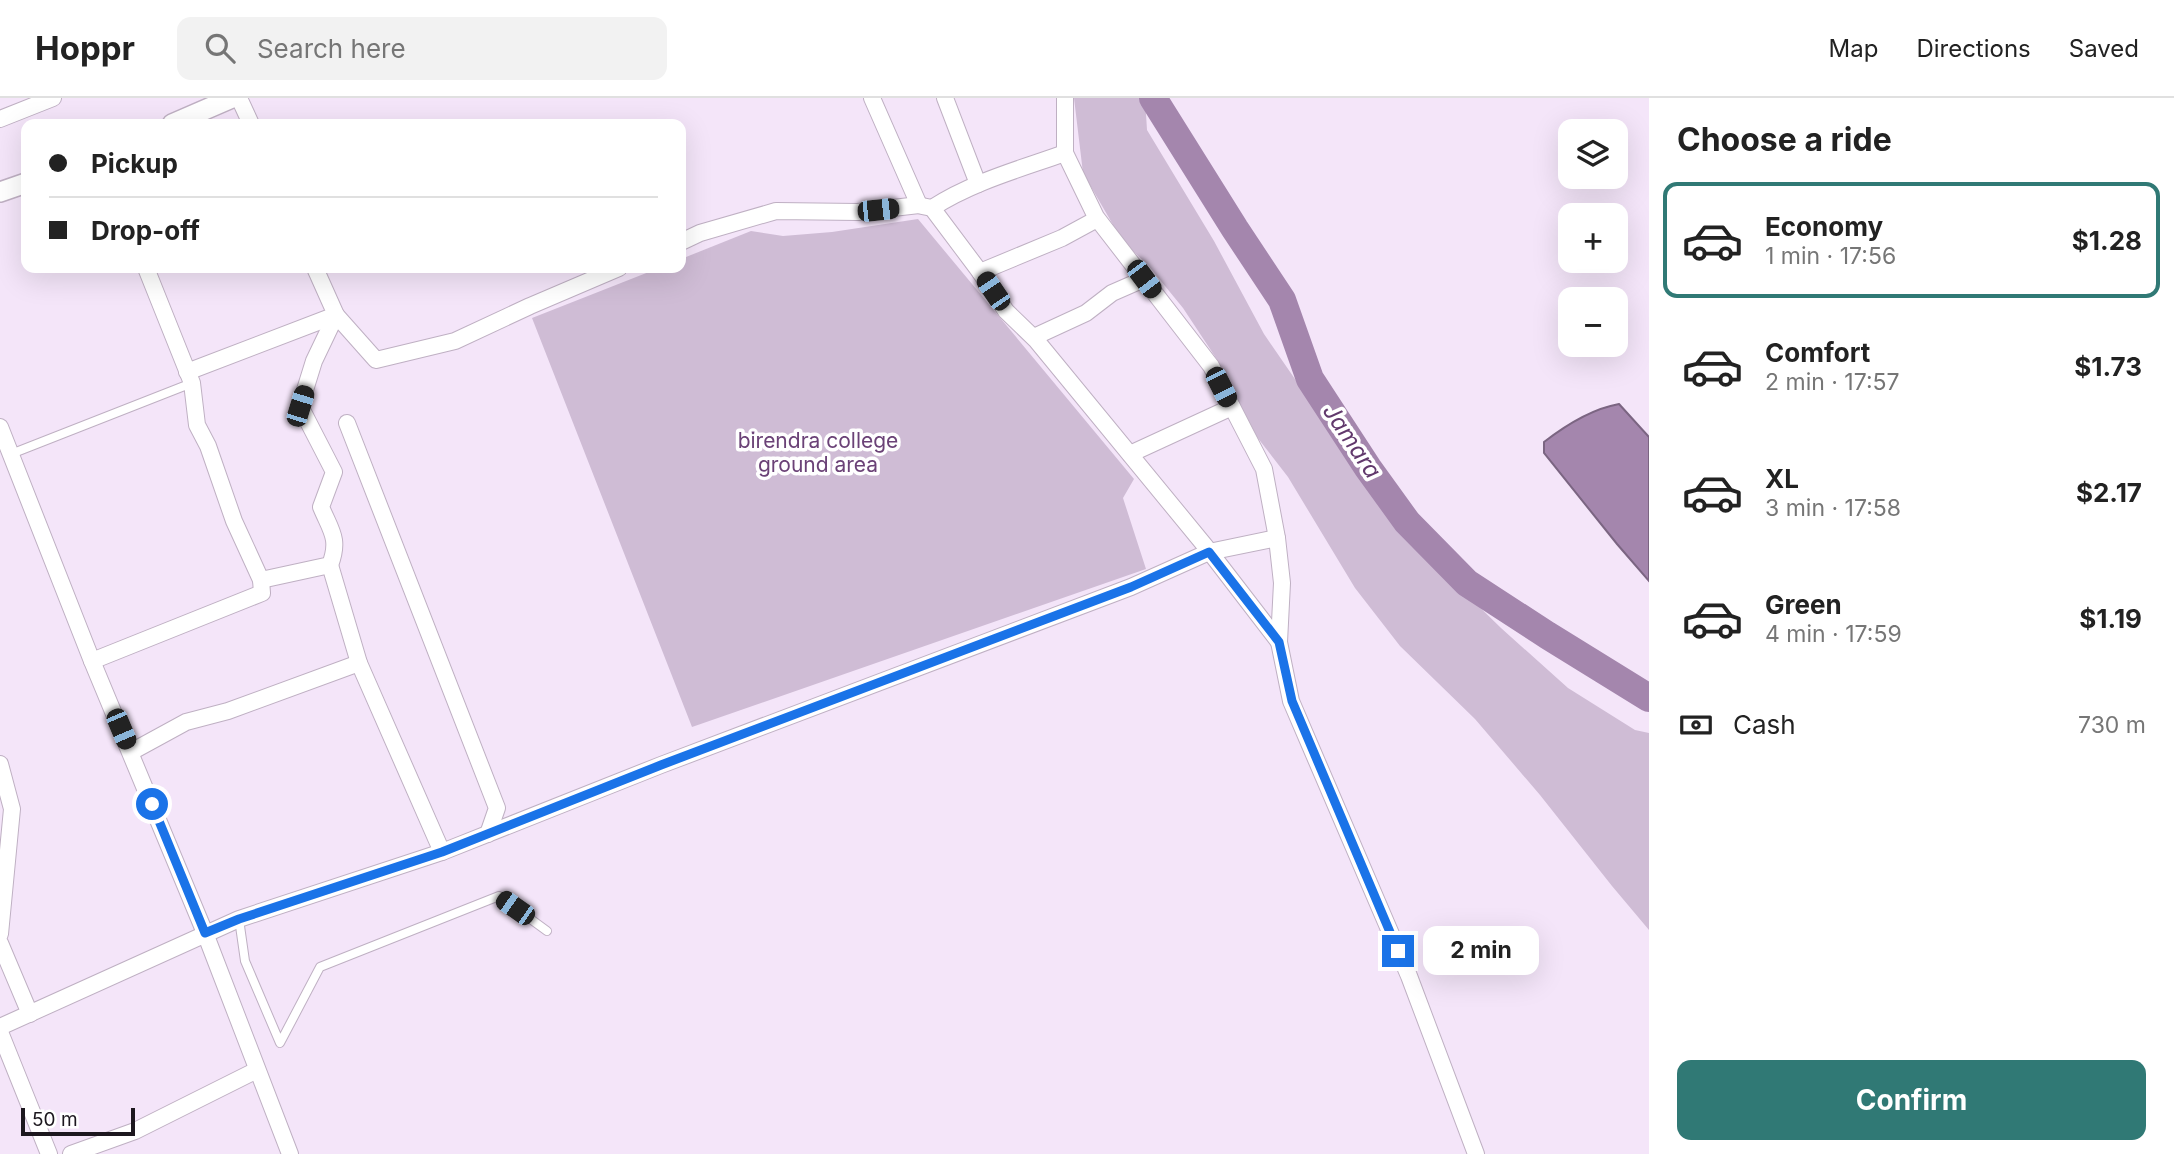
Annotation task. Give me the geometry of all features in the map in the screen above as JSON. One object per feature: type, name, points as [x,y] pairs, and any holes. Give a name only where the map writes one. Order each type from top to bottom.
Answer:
[{"type":"street","points":[[0,119],[53,98]]},
{"type":"street","points":[[184,119],[232,98]]},
{"type":"street","points":[[239,98],[249,119]]},
{"type":"street","points":[[872,98],[926,207],[980,272],[1006,311],[1034,337],[1279,642]]},
{"type":"street","points":[[945,98],[978,184]]},
{"type":"street","points":[[1065,98],[1065,153],[1097,219],[1211,366],[1264,469],[1282,583],[1279,642],[1292,701],[1409,976],[1476,1154]]},
{"type":"street","points":[[686,240],[776,211],[858,212],[926,207],[978,184],[1065,153]]},
{"type":"street","points":[[0,192],[21,185]]},
{"type":"street","points":[[980,272],[1062,238],[1097,219]]},
{"type":"street","points":[[92,661],[262,593],[261,580],[234,521],[208,446],[197,425],[189,377],[148,273]]},
{"type":"street","points":[[317,273],[336,315],[376,360],[455,341],[608,273]]},
{"type":"street","points":[[1034,337],[1086,313],[1112,293],[1144,279]]},
{"type":"street","points":[[189,377],[336,315]]},
{"type":"street","points":[[336,315],[313,361],[300,406],[334,472],[321,507],[336,543],[330,565],[359,663],[442,852]]},
{"type":"street","points":[[1130,454],[1232,407]]},
{"type":"street","points":[[347,423],[497,808],[488,834]]},
{"type":"street","points":[[0,427],[92,661],[205,933],[290,1154]]},
{"type":"street","points":[[0,1027],[239,919],[442,852],[661,765],[1131,587],[1209,552],[1277,538]]},
{"type":"street","points":[[261,580],[330,565]]},
{"type":"street","points":[[131,752],[186,722],[228,711],[359,663]]},
{"type":"street","points":[[0,764],[12,809],[0,934]]},
{"type":"street","points":[[0,943],[30,1014]]},
{"type":"street","points":[[0,1032],[49,1154]]},
{"type":"street","points":[[71,1154],[135,1131],[257,1070]]},
{"type":"lane","points":[[11,454],[189,377]]},
{"type":"lane","points":[[239,919],[245,961],[280,1043],[320,967],[499,897],[547,931]]},
{"type":"green space","points":[[1074,98],[1145,98],[1147,130],[1214,241],[1264,334],[1365,481],[1416,545],[1501,628],[1568,688],[1635,730],[1649,733],[1649,930],[1475,719],[1400,646],[1355,588],[1288,477],[1257,437],[1216,358],[1183,308],[1147,264],[1123,242],[1083,173]]},
{"type":"green space","name":"birendra college ground area","points":[[918,219],[1134,479],[1123,498],[1146,569],[692,727],[532,318],[646,273],[686,273],[686,257],[751,231],[783,236],[832,232]]},
{"type":"shaded area","points":[[1619,404],[1649,437],[1649,581],[1544,453],[1544,442],[1579,418]]},
{"type":"waterway","name":"Jamara","points":[[1153,98],[1282,300],[1310,379],[1407,522],[1467,583],[1649,698]]},
{"type":"route","points":[[152,804],[205,933],[239,919],[442,852],[661,765],[1131,587],[1209,552],[1279,642],[1292,701],[1398,951]]}]
